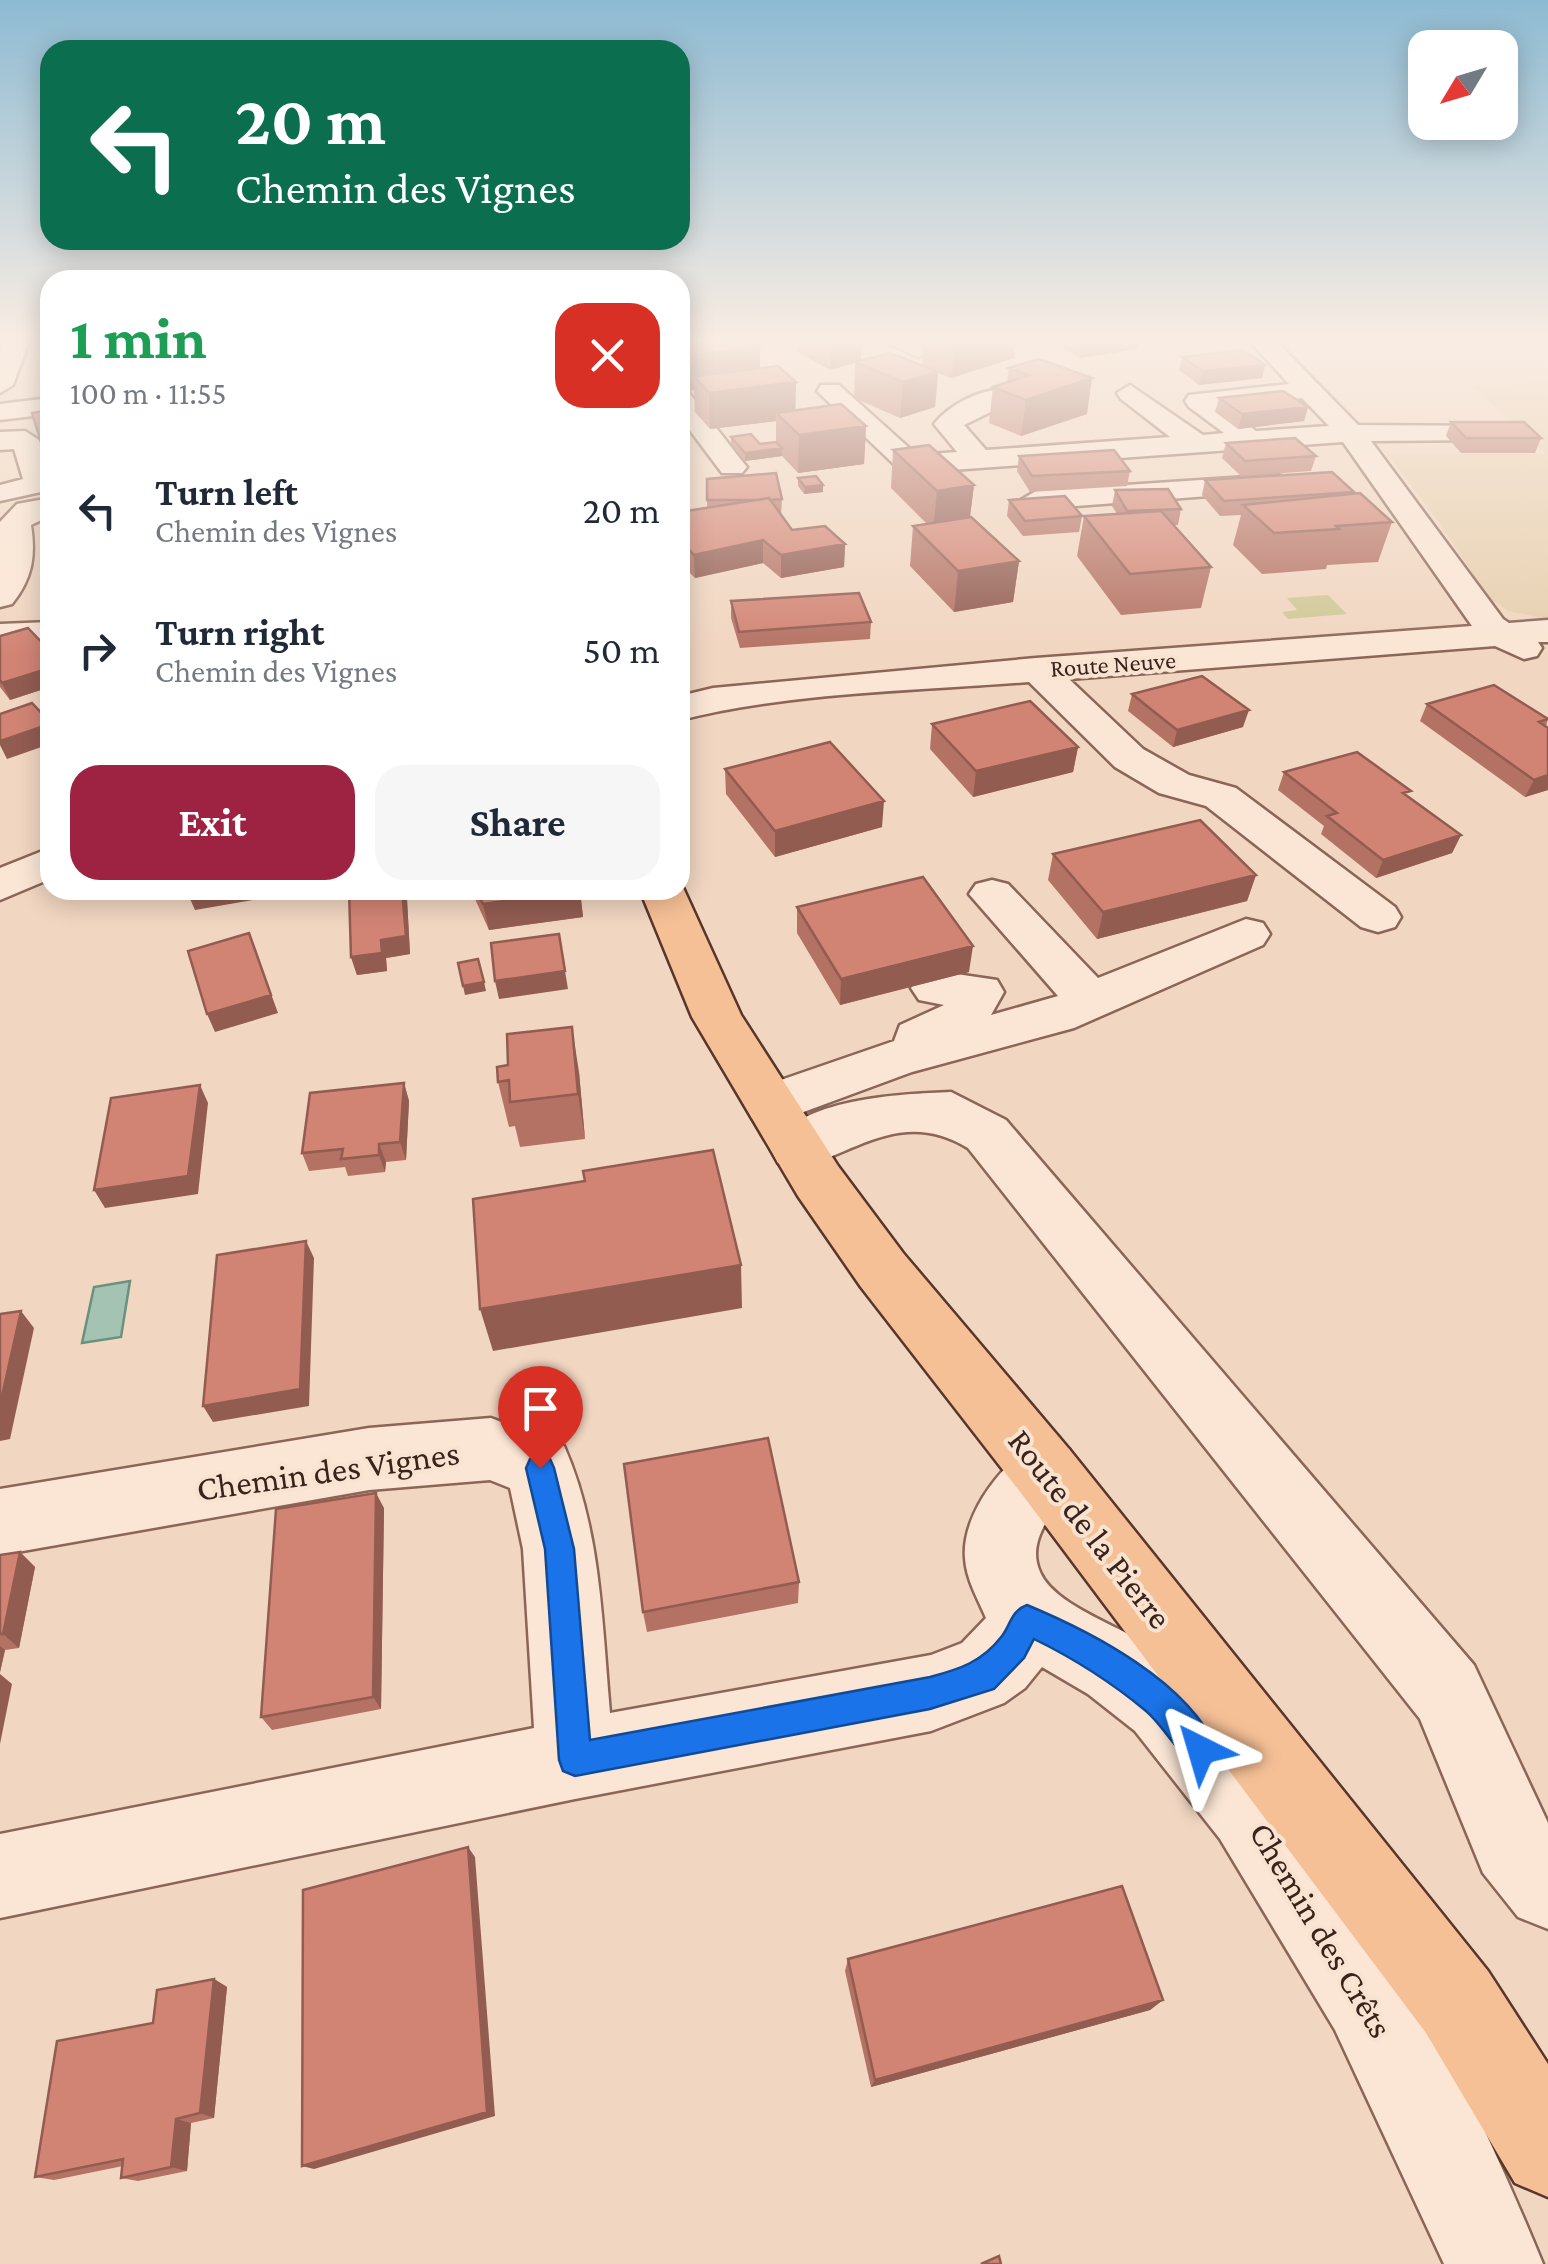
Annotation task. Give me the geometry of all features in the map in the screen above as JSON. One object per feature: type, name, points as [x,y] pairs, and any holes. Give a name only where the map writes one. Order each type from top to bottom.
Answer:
[{"type":"main road","name":"Route de la Pierre","points":[[667,900],[718,1016],[784,1126],[882,1270],[1045,1470],[1457,2002],[1548,2150]]},
{"type":"street","points":[[0,597],[13,582],[22,552],[15,523],[15,499],[39,484],[25,443]]},
{"type":"street","points":[[714,443],[732,466]]},
{"type":"street","points":[[887,443],[910,464],[1208,443]]},
{"type":"street","points":[[964,443],[978,459]]},
{"type":"street","points":[[1358,443],[1490,628],[1548,665]]},
{"type":"street","points":[[1032,461],[1158,452],[1186,444]]},
{"type":"street","points":[[1350,479],[1384,476]]},
{"type":"street","points":[[1036,500],[1310,482]]},
{"type":"street","name":"Route Neuve","points":[[690,706],[774,692],[1548,631]]},
{"type":"street","points":[[0,635],[40,633]]},
{"type":"street","points":[[1036,670],[1129,758],[1174,784],[1221,797],[1378,917]]},
{"type":"street","points":[[0,886],[40,867]]},
{"type":"street","points":[[992,894],[1088,998]]},
{"type":"street","points":[[864,1069],[1056,1016],[1088,998],[1246,934]]},
{"type":"street","points":[[784,1126],[891,1047],[959,1021],[970,1013],[979,992],[936,988]]},
{"type":"street","points":[[784,1126],[952,1112],[987,1134],[1447,1692],[1512,1844],[1548,1887]]},
{"type":"street","name":"Chemin des Vignes","points":[[0,1522],[368,1459],[490,1448],[540,1468],[559,1549],[575,1760]]},
{"type":"street","points":[[0,1876],[930,1693],[983,1678],[1013,1647],[1027,1620],[1004,1584],[1000,1534],[1013,1509],[1045,1470]]},
{"type":"street","name":"Chemin des Crêts","points":[[1027,1620],[1092,1651],[1161,1702],[1241,1797],[1331,1932],[1426,2111],[1494,2264]]},
{"type":"shaded area","points":[[1534,443],[1548,443],[1548,619],[1508,611],[1488,597],[1439,522],[1387,454],[1546,454]]},
{"type":"shaded area","points":[[1328,595],[1347,614],[1288,619],[1282,612],[1297,610],[1287,598]]},
{"type":"shaded area","points":[[130,1281],[121,1337],[82,1343],[94,1287]]},
{"type":"building","points":[[736,443],[777,443],[782,448],[745,453]]},
{"type":"building","points":[[1226,443],[1300,443],[1316,456],[1245,461]]},
{"type":"building","points":[[929,445],[974,485],[937,491],[893,450]]},
{"type":"building","points":[[1114,450],[1130,471],[1032,476],[1019,456]]},
{"type":"building","points":[[1332,472],[1354,492],[1224,501],[1205,480]]},
{"type":"building","points":[[776,473],[782,499],[707,500],[707,479]]},
{"type":"building","points":[[816,476],[823,485],[805,487],[798,478]]},
{"type":"building","points":[[1168,489],[1181,509],[1127,511],[1115,490]]},
{"type":"building","points":[[1360,493],[1392,522],[1274,533],[1243,505]]},
{"type":"building","points":[[1065,496],[1082,516],[1025,521],[1009,500]]},
{"type":"building","points":[[769,498],[792,530],[825,526],[845,544],[781,555],[763,540],[694,555],[690,551],[690,510]]},
{"type":"building","points":[[1161,511],[1211,567],[1130,574],[1084,516]]},
{"type":"building","points":[[971,517],[1019,561],[958,571],[913,526]]},
{"type":"building","points":[[859,593],[871,622],[739,632],[731,601]]},
{"type":"building","points":[[28,628],[40,641],[40,671],[2,683],[0,636]]},
{"type":"building","points":[[1202,676],[1249,710],[1177,730],[1132,694]]},
{"type":"building","points":[[1494,685],[1548,719],[1539,722],[1548,728],[1548,775],[1534,780],[1427,704]]},
{"type":"building","points":[[1030,701],[1078,747],[976,771],[932,724]]},
{"type":"building","points":[[32,703],[40,711],[40,727],[0,741],[0,714]]},
{"type":"building","points":[[830,742],[884,801],[775,831],[725,769]]},
{"type":"building","points":[[1357,752],[1411,791],[1403,793],[1461,835],[1383,860],[1327,816],[1337,813],[1284,772]]},
{"type":"building","points":[[1200,820],[1256,875],[1103,912],[1053,854]]},
{"type":"building","points":[[923,877],[973,946],[841,979],[797,907]]},
{"type":"building","points":[[349,900],[403,900],[406,936],[381,940],[382,953],[351,957]]},
{"type":"building","points":[[481,900],[513,900],[483,904]]},
{"type":"building","points":[[249,933],[271,995],[207,1014],[188,951]]},
{"type":"building","points":[[559,934],[565,971],[495,981],[491,943]]},
{"type":"building","points":[[478,959],[484,982],[463,986],[458,963]]},
{"type":"building","points":[[572,1027],[578,1094],[510,1102],[509,1080],[498,1082],[497,1067],[508,1065],[507,1034]]},
{"type":"building","points":[[404,1083],[400,1142],[379,1144],[379,1155],[341,1159],[343,1149],[302,1153],[310,1093]]},
{"type":"building","points":[[200,1085],[188,1176],[94,1190],[111,1098]]},
{"type":"building","points":[[713,1150],[741,1265],[480,1309],[473,1199],[585,1181],[583,1171]]},
{"type":"building","points":[[306,1241],[300,1389],[203,1406],[217,1255]]},
{"type":"building","points":[[21,1311],[0,1405],[0,1314]]},
{"type":"building","points":[[768,1438],[799,1582],[643,1612],[624,1464]]},
{"type":"building","points":[[376,1493],[373,1697],[261,1717],[276,1509]]},
{"type":"building","points":[[20,1552],[3,1634],[0,1634],[0,1555]]},
{"type":"building","points":[[468,1847],[487,2112],[302,2166],[303,1890]]},
{"type":"building","points":[[1122,1886],[1163,2000],[875,2080],[848,1959]]},
{"type":"building","points":[[214,1979],[200,2113],[176,2119],[171,2167],[121,2178],[123,2159],[35,2177],[57,2041],[153,2023],[157,1990]]},
{"type":"building","points":[[999,2256],[1001,2264],[981,2264]]},
{"type":"route","points":[[540,1468],[559,1549],[575,1760],[930,1693],[983,1678],[1013,1647],[1027,1620],[1092,1651],[1161,1702],[1201,1750]]}]
